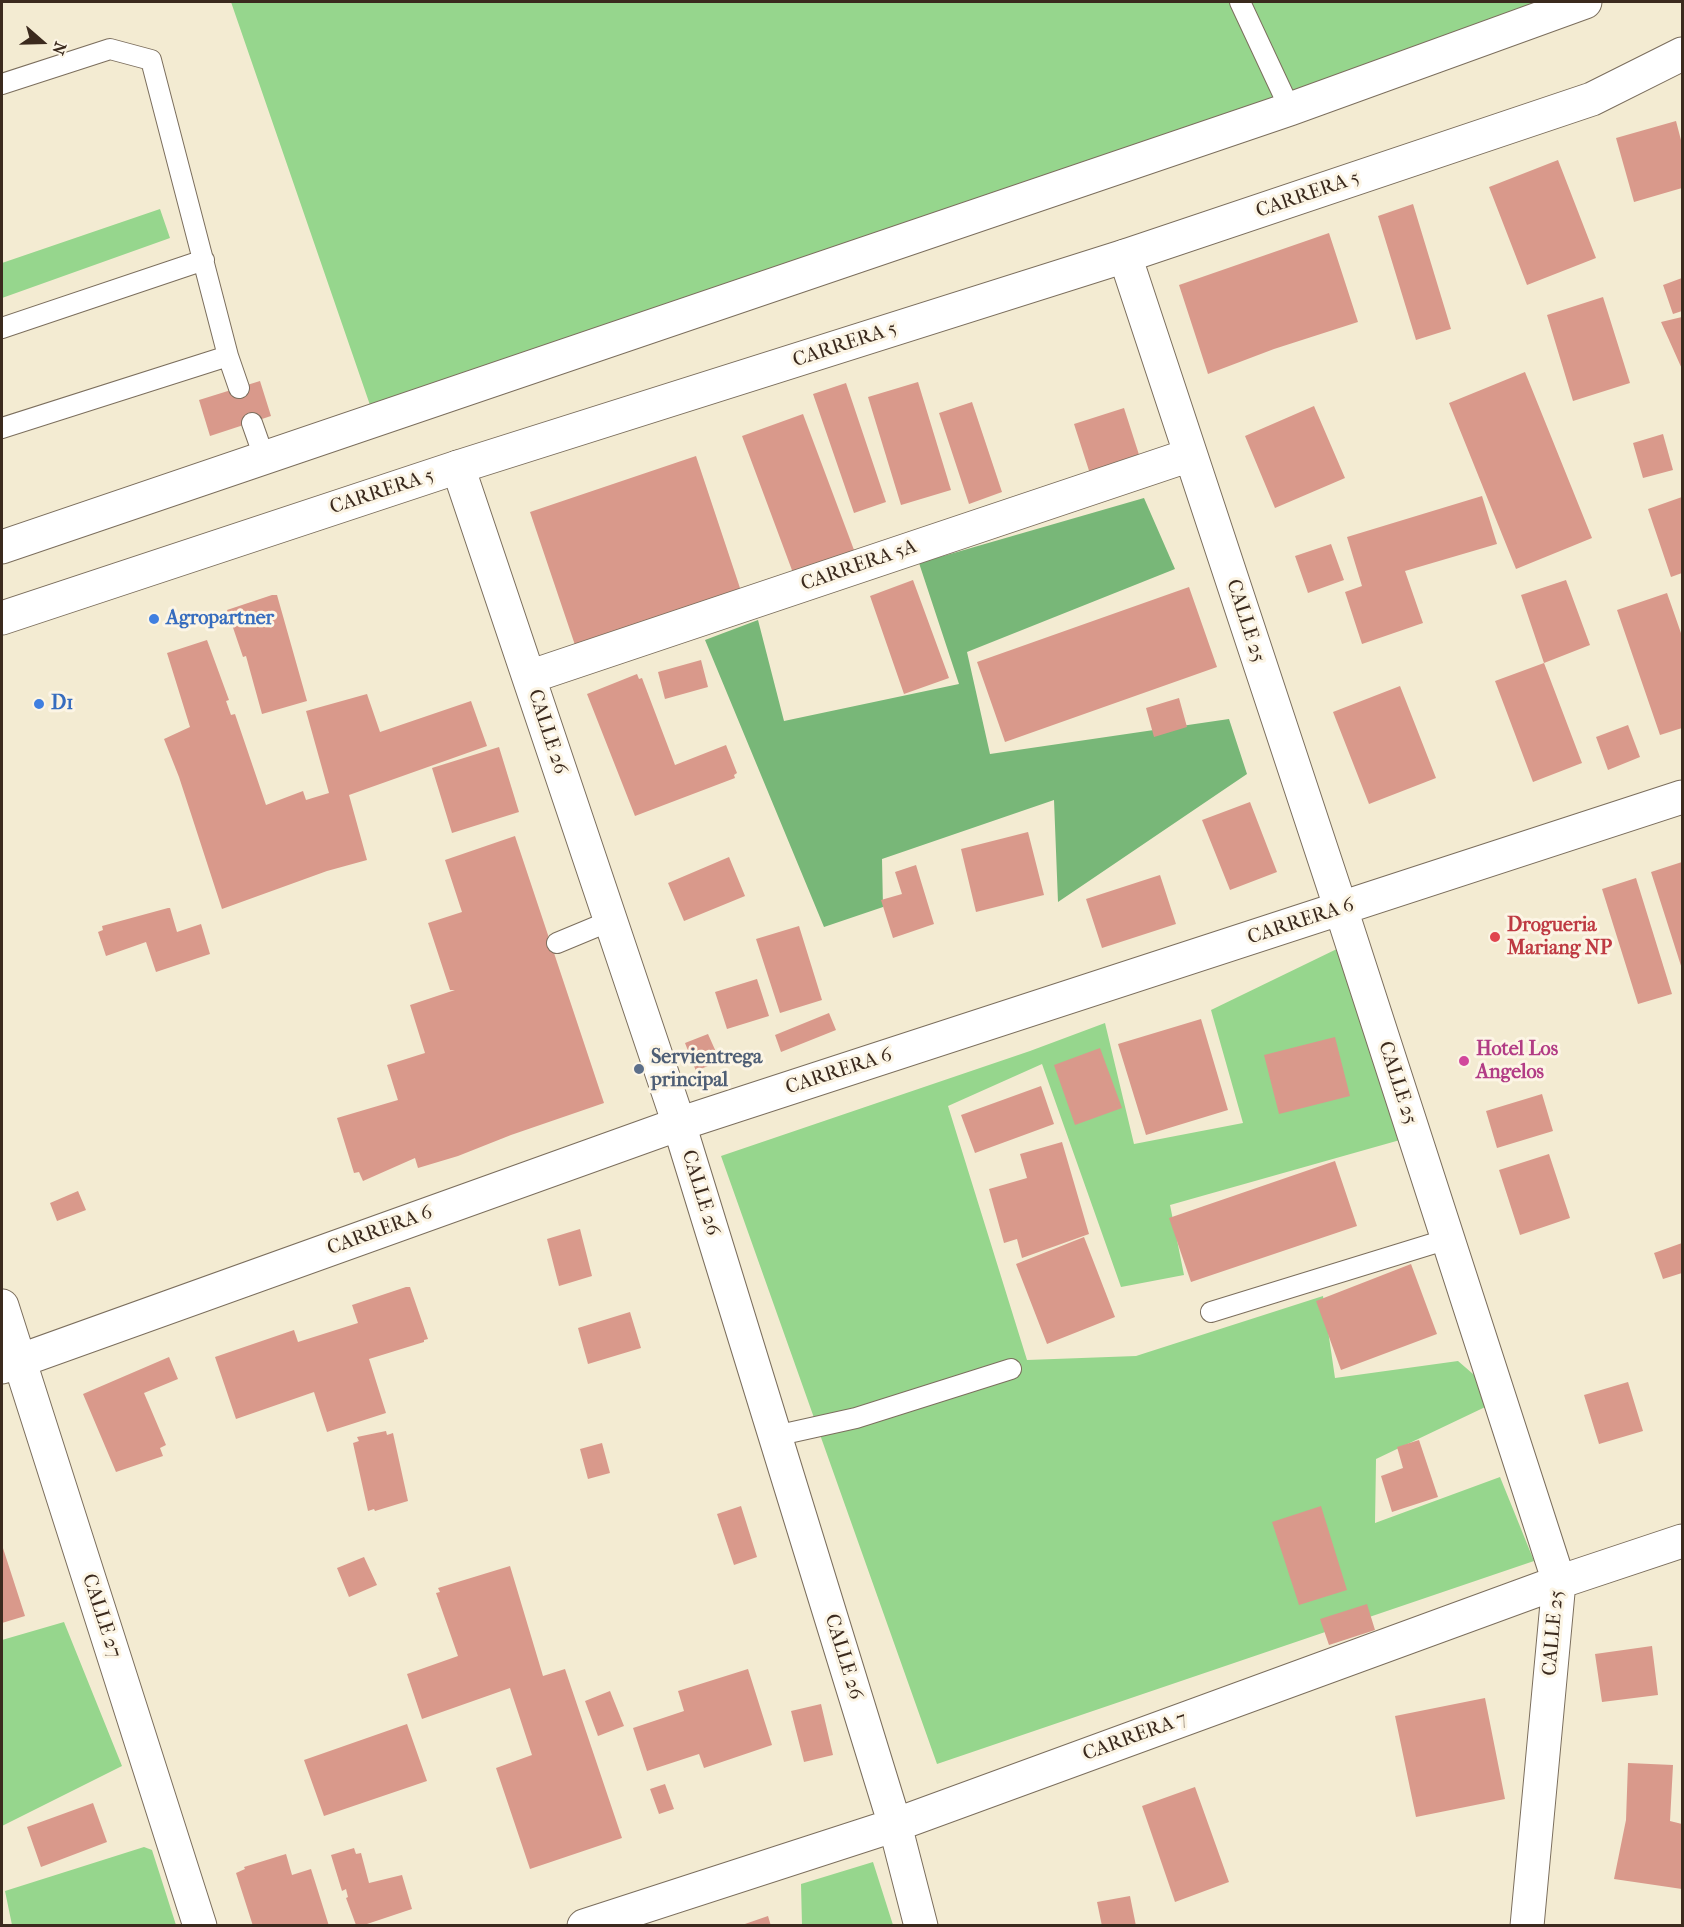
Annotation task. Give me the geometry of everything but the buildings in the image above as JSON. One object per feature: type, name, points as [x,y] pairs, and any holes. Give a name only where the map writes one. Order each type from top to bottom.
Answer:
[{"type":"street","points":[[2,547],[1290,109],[1585,2]]},
{"type":"street","name":"CARRERA 5","points":[[2,618],[458,467],[1125,256],[1592,99],[1683,54]]},
{"type":"street","name":"CALLE 25","points":[[1125,256],[1341,909],[1559,1582],[1527,1926]]},
{"type":"street","name":"CARRERA 5A","points":[[529,677],[1190,455]]},
{"type":"street","name":"CALLE 26","points":[[458,467],[679,1124],[895,1825],[921,1926]]},
{"type":"street","name":"CARRERA 6","points":[[11,1363],[679,1124],[1683,796]]},
{"type":"street","name":"CALLE 27","points":[[2,1306],[11,1363],[200,1926]]},
{"type":"street","name":"CARRERA 7","points":[[584,1926],[895,1825],[1559,1582],[1683,1541]]},
{"type":"lane","points":[[1240,2],[1290,109]]},
{"type":"lane","points":[[2,84],[110,49],[151,60],[228,356],[239,387]]},
{"type":"lane","points":[[2,328],[204,260]]},
{"type":"lane","points":[[2,428],[228,356]]},
{"type":"lane","points":[[252,423],[264,457]]},
{"type":"lane","points":[[557,943],[610,921]]},
{"type":"lane","points":[[1211,1312],[1448,1239]]},
{"type":"lane","points":[[775,1436],[856,1418],[1011,1369]]},
{"type":"green space","points":[[231,2],[1542,2],[1178,132],[370,405]]},
{"type":"green space","points":[[160,209],[170,238],[2,298],[2,263]]},
{"type":"green space","points":[[1144,498],[1175,569],[967,652],[990,754],[1229,719],[1247,774],[1058,902],[1054,800],[882,859],[883,907],[824,927],[705,640],[758,620],[784,721],[959,684],[919,563]]},
{"type":"green space","points":[[1343,946],[1400,1140],[1170,1205],[1184,1275],[1121,1287],[1042,1064],[948,1106],[1027,1360],[1136,1356],[1323,1296],[1335,1378],[1458,1361],[1502,1399],[1376,1459],[1375,1523],[1500,1477],[1534,1561],[937,1764],[721,1156],[1030,1051],[1105,1023],[1134,1144],[1243,1123],[1211,1010]]},
{"type":"green space","points":[[64,1622],[122,1766],[2,1826],[2,1640]]},
{"type":"green space","points":[[144,1847],[152,1850],[176,1925],[12,1925],[5,1891]]},
{"type":"green space","points":[[873,1862],[893,1925],[802,1925],[801,1884]]},
{"type":"place","name":"Agropartner","points":[[154,619]]},
{"type":"place","name":"D1","points":[[39,704]]},
{"type":"place","name":"Drogueria Mariang NP","points":[[1495,937]]},
{"type":"place","name":"Hotel Los Angelos","points":[[1464,1061]]},
{"type":"place","name":"Servientrega principal","points":[[639,1069]]}]
